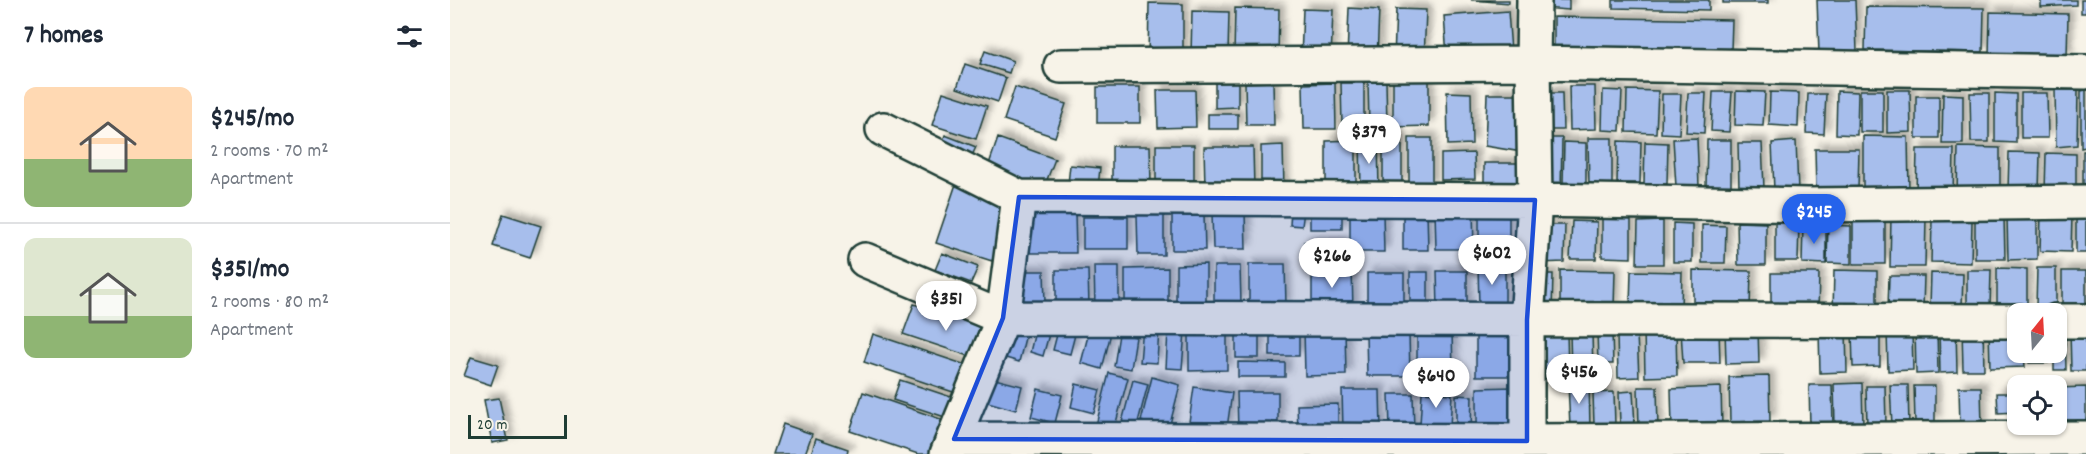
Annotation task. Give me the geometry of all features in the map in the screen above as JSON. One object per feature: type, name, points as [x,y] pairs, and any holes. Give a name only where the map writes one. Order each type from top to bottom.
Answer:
[{"type":"street","points":[[1527,441],[1527,320],[1534,200],[1534,0]]},
{"type":"street","points":[[1061,66],[1533,63],[2086,72]]},
{"type":"street","points":[[883,129],[1018,197],[1534,200],[1808,205],[2086,202]]},
{"type":"street","points":[[1018,197],[1003,318],[950,446],[2086,438]]},
{"type":"street","points":[[865,260],[1003,318],[2007,321]]},
{"type":"street","points":[[2067,321],[2086,321]]},
{"type":"highlighted area","points":[[1019,197],[1535,200],[1527,320],[1527,441],[954,439],[1003,318]]},
{"type":"building","points":[[1471,0],[1509,0],[1509,3]]},
{"type":"building","points":[[1543,0],[1569,0],[1569,10],[1542,8]]},
{"type":"building","points":[[1613,0],[1709,0],[1709,10],[1613,8]]},
{"type":"building","points":[[1723,0],[1768,0],[1768,3],[1723,3]]},
{"type":"building","points":[[1817,0],[1855,0],[1857,51],[1819,53]]},
{"type":"building","points":[[2041,0],[2076,0],[2076,5],[2041,7]]},
{"type":"building","points":[[2081,0],[2086,0],[2086,13],[2081,13]]},
{"type":"building","points":[[1149,3],[1183,4],[1183,59],[1148,59]]},
{"type":"building","points":[[1866,7],[1984,8],[1983,52],[1865,50]]},
{"type":"building","points":[[1235,8],[1279,9],[1278,56],[1234,55]]},
{"type":"building","points":[[1349,8],[1379,10],[1377,59],[1347,58]]},
{"type":"building","points":[[1303,9],[1333,10],[1331,60],[1301,59]]},
{"type":"building","points":[[1396,9],[1426,10],[1424,60],[1394,58]]},
{"type":"building","points":[[1192,11],[1229,12],[1228,55],[1191,55]]},
{"type":"building","points":[[1508,11],[1511,51],[1447,56],[1444,16]]},
{"type":"building","points":[[1990,12],[2068,14],[2067,57],[1989,56]]},
{"type":"building","points":[[1554,17],[1732,20],[1731,51],[1554,49]]},
{"type":"building","points":[[985,51],[1013,61],[1009,73],[980,64]]},
{"type":"building","points":[[965,64],[1006,78],[998,102],[957,88]]},
{"type":"building","points":[[1393,79],[1429,79],[1429,126],[1393,127]]},
{"type":"building","points":[[1238,82],[1238,107],[1215,108],[1215,83]]},
{"type":"building","points":[[1273,82],[1274,125],[1246,125],[1245,83]]},
{"type":"building","points":[[1368,82],[1386,82],[1387,126],[1369,126]]},
{"type":"building","points":[[1335,83],[1336,129],[1304,129],[1303,84]]},
{"type":"building","points":[[1341,83],[1364,83],[1364,126],[1342,126]]},
{"type":"building","points":[[1569,86],[1595,86],[1596,129],[1570,130]]},
{"type":"building","points":[[1015,87],[1066,104],[1055,137],[1004,120]]},
{"type":"building","points":[[1097,87],[1140,87],[1140,123],[1097,123]]},
{"type":"building","points":[[1157,90],[1195,90],[1196,127],[1158,128]]},
{"type":"building","points":[[1603,90],[1622,91],[1620,131],[1602,130]]},
{"type":"building","points":[[1627,90],[1658,91],[1656,133],[1626,132]]},
{"type":"building","points":[[1860,90],[1883,90],[1883,132],[1860,132]]},
{"type":"building","points":[[1887,90],[1910,90],[1911,132],[1887,133]]},
{"type":"building","points":[[2055,90],[2078,90],[2077,145],[2056,147]]},
{"type":"building","points":[[2086,90],[2086,147],[2081,148],[2081,91]]},
{"type":"building","points":[[1736,91],[1765,92],[1763,126],[1735,125]]},
{"type":"building","points":[[1837,91],[1858,92],[1857,135],[1836,134]]},
{"type":"building","points":[[943,92],[987,106],[976,139],[932,125]]},
{"type":"building","points":[[1447,92],[1471,93],[1472,144],[1448,145]]},
{"type":"building","points":[[1713,92],[1732,92],[1729,132],[1711,131]]},
{"type":"building","points":[[1770,92],[1799,93],[1798,127],[1769,125]]},
{"type":"building","points":[[1534,93],[1562,93],[1563,130],[1535,130]]},
{"type":"building","points":[[1688,93],[1706,93],[1704,133],[1686,132]]},
{"type":"building","points":[[1970,93],[1989,93],[1989,142],[1971,142]]},
{"type":"building","points":[[1995,93],[2016,94],[2016,143],[1995,142]]},
{"type":"building","points":[[2021,93],[2047,93],[2048,138],[2021,138]]},
{"type":"building","points":[[1487,94],[1521,94],[1522,152],[1485,146]]},
{"type":"building","points":[[1662,94],[1681,94],[1679,134],[1661,133]]},
{"type":"building","points":[[1808,94],[1826,94],[1824,134],[1806,133]]},
{"type":"building","points":[[1943,94],[1963,95],[1963,144],[1942,144]]},
{"type":"building","points":[[1916,96],[1939,96],[1939,138],[1916,138]]},
{"type":"building","points":[[1208,114],[1238,114],[1238,129],[1208,129]]},
{"type":"building","points":[[945,135],[976,147],[971,158],[941,146]]},
{"type":"building","points":[[1863,136],[1908,137],[1909,191],[1863,193]]},
{"type":"building","points":[[998,138],[1055,159],[1043,190],[987,170]]},
{"type":"building","points":[[1409,138],[1432,138],[1432,186],[1409,186]]},
{"type":"building","points":[[1537,138],[1562,138],[1561,191],[1536,190]]},
{"type":"building","points":[[1588,138],[1612,138],[1612,186],[1589,187]]},
{"type":"building","points":[[1697,138],[1699,186],[1676,187],[1673,139]]},
{"type":"building","points":[[1360,139],[1378,139],[1379,190],[1361,191]]},
{"type":"building","points":[[1383,139],[1402,139],[1402,184],[1383,185]]},
{"type":"building","points":[[1356,140],[1356,185],[1326,185],[1326,141]]},
{"type":"building","points":[[1707,140],[1731,140],[1731,186],[1706,186]]},
{"type":"building","points":[[1618,141],[1641,142],[1640,183],[1617,183]]},
{"type":"building","points":[[1796,141],[1798,190],[1774,191],[1772,143]]},
{"type":"building","points":[[1564,142],[1586,143],[1586,184],[1563,184]]},
{"type":"building","points":[[1645,142],[1668,143],[1667,184],[1644,184]]},
{"type":"building","points":[[1738,143],[1762,143],[1764,188],[1739,189]]},
{"type":"building","points":[[1156,145],[1194,145],[1194,188],[1156,188]]},
{"type":"building","points":[[1283,145],[1284,189],[1261,189],[1261,146]]},
{"type":"building","points":[[1112,146],[1150,146],[1151,183],[1112,183]]},
{"type":"building","points":[[1204,147],[1253,147],[1254,188],[1205,188]]},
{"type":"building","points":[[1958,147],[2000,148],[2000,196],[1957,195]]},
{"type":"building","points":[[1815,149],[1859,149],[1858,190],[1816,192]]},
{"type":"building","points":[[1917,149],[1954,149],[1953,194],[1916,193]]},
{"type":"building","points":[[2083,151],[2086,151],[2086,195],[2083,195]]},
{"type":"building","points":[[2009,152],[2040,153],[2039,191],[2008,190]]},
{"type":"building","points":[[1474,153],[1475,179],[1441,180],[1441,154]]},
{"type":"building","points":[[2046,153],[2076,154],[2076,192],[2045,191]]},
{"type":"building","points":[[1484,163],[1517,163],[1518,189],[1484,189]]},
{"type":"building","points":[[1070,165],[1100,168],[1098,188],[1068,184]]},
{"type":"building","points":[[956,184],[1012,202],[992,261],[936,243]]},
{"type":"building","points":[[1291,209],[1304,211],[1302,226],[1290,225]]},
{"type":"building","points":[[1509,210],[1509,245],[1479,245],[1479,211]]},
{"type":"building","points":[[1403,211],[1427,211],[1428,250],[1403,250]]},
{"type":"building","points":[[1435,211],[1473,211],[1474,249],[1436,249]]},
{"type":"building","points":[[1245,212],[1246,249],[1213,249],[1212,213]]},
{"type":"building","points":[[1342,212],[1342,229],[1310,229],[1310,213]]},
{"type":"building","points":[[1023,213],[1075,213],[1076,253],[1023,253]]},
{"type":"building","points":[[1383,213],[1384,252],[1350,252],[1350,214]]},
{"type":"building","points":[[503,214],[541,226],[530,258],[493,246]]},
{"type":"building","points":[[1164,214],[1164,255],[1138,255],[1137,215]]},
{"type":"building","points":[[1204,214],[1205,250],[1172,250],[1172,215]]},
{"type":"building","points":[[2041,214],[2072,215],[2071,252],[2040,251]]},
{"type":"building","points":[[2076,215],[2086,216],[2086,253],[2076,253]]},
{"type":"building","points":[[1891,216],[1926,217],[1925,267],[1890,267]]},
{"type":"building","points":[[1083,217],[1128,217],[1128,249],[1083,249]]},
{"type":"building","points":[[2004,217],[2005,259],[1975,259],[1975,218]]},
{"type":"building","points":[[2007,217],[2037,217],[2037,259],[2008,260]]},
{"type":"building","points":[[1602,218],[1631,219],[1631,258],[1602,257]]},
{"type":"building","points":[[1853,219],[1885,219],[1885,264],[1853,264]]},
{"type":"building","points":[[1932,220],[1972,221],[1971,263],[1931,262]]},
{"type":"building","points":[[1572,221],[1597,222],[1596,259],[1570,259]]},
{"type":"building","points":[[1663,221],[1663,264],[1637,264],[1638,222]]},
{"type":"building","points":[[1737,222],[1766,223],[1766,265],[1738,265]]},
{"type":"building","points":[[1673,223],[1692,224],[1692,262],[1673,262]]},
{"type":"building","points":[[1775,223],[1799,223],[1798,261],[1775,261]]},
{"type":"building","points":[[1540,225],[1565,225],[1564,262],[1539,263]]},
{"type":"building","points":[[1702,225],[1726,226],[1725,263],[1702,263]]},
{"type":"building","points":[[1803,225],[1826,226],[1826,264],[1802,263]]},
{"type":"building","points":[[1828,225],[1851,226],[1851,264],[1827,263]]},
{"type":"building","points":[[1304,242],[1344,242],[1344,253],[1305,253]]},
{"type":"building","points":[[942,253],[978,267],[971,283],[935,270]]},
{"type":"building","points":[[1206,264],[1206,303],[1176,304],[1176,265]]},
{"type":"building","points":[[1249,264],[1285,264],[1286,305],[1249,305]]},
{"type":"building","points":[[1094,266],[1119,266],[1119,307],[1095,307]]},
{"type":"building","points":[[1214,266],[1240,266],[1241,303],[1214,303]]},
{"type":"building","points":[[1478,266],[1505,266],[1505,307],[1479,307]]},
{"type":"building","points":[[1168,268],[1168,306],[1125,306],[1125,269]]},
{"type":"building","points":[[1352,268],[1353,310],[1312,310],[1312,269]]},
{"type":"building","points":[[1997,268],[2027,269],[2027,303],[2007,303],[2007,308],[1997,308]]},
{"type":"building","points":[[2037,268],[2056,268],[2056,303],[2036,303]]},
{"type":"building","points":[[1056,270],[1088,270],[1089,306],[1056,306]]},
{"type":"building","points":[[1560,270],[1615,271],[1614,308],[1560,307]]},
{"type":"building","points":[[1693,270],[1751,271],[1750,310],[1693,309]]},
{"type":"building","points":[[1834,270],[1877,271],[1877,313],[1833,312]]},
{"type":"building","points":[[1967,270],[1991,270],[1990,308],[1967,308]]},
{"type":"building","points":[[1014,271],[1044,271],[1045,303],[1015,303]]},
{"type":"building","points":[[1437,271],[1467,271],[1467,310],[1438,310]]},
{"type":"building","points":[[1631,271],[1682,272],[1681,308],[1630,307]]},
{"type":"building","points":[[2062,271],[2086,271],[2086,309],[2067,308],[2067,303],[2062,303]]},
{"type":"building","points":[[1410,272],[1428,272],[1428,311],[1410,311]]},
{"type":"building","points":[[1367,273],[1404,273],[1404,308],[1367,308]]},
{"type":"building","points":[[1771,273],[1819,273],[1818,314],[1771,313]]},
{"type":"building","points":[[1931,273],[1963,274],[1962,307],[1930,306]]},
{"type":"building","points":[[1535,274],[1553,274],[1552,312],[1535,312]]},
{"type":"building","points":[[1889,276],[1924,276],[1923,308],[1888,308]]},
{"type":"building","points":[[914,304],[988,329],[978,359],[903,334]]},
{"type":"building","points":[[1005,320],[1028,326],[1019,362],[996,355]]},
{"type":"building","points":[[1037,323],[1051,327],[1043,356],[1030,352]]},
{"type":"building","points":[[1060,323],[1077,327],[1070,354],[1053,350]]},
{"type":"building","points":[[1091,324],[1112,329],[1102,369],[1081,363]]},
{"type":"building","points":[[1143,327],[1159,328],[1157,363],[1140,362]]},
{"type":"building","points":[[1983,327],[1984,370],[1963,370],[1962,328]]},
{"type":"building","points":[[1345,328],[1346,375],[1305,376],[1304,329]]},
{"type":"building","points":[[1939,328],[1956,328],[1957,372],[1940,373]]},
{"type":"building","points":[[1189,329],[1227,329],[1227,370],[1189,371]]},
{"type":"building","points":[[1758,329],[1759,363],[1726,364],[1725,330]]},
{"type":"building","points":[[1937,329],[1938,373],[1916,374],[1915,330]]},
{"type":"building","points":[[1168,330],[1185,331],[1182,369],[1166,368]]},
{"type":"building","points":[[1236,330],[1259,330],[1259,358],[1236,358]]},
{"type":"building","points":[[1676,330],[1677,376],[1645,377],[1644,331]]},
{"type":"building","points":[[1719,330],[1720,363],[1683,363],[1681,331]]},
{"type":"building","points":[[1846,330],[1847,372],[1820,373],[1819,331]]},
{"type":"building","points":[[2007,330],[2007,363],[2025,363],[2025,367],[1990,368],[1989,331]]},
{"type":"building","points":[[2070,330],[2086,330],[2086,371],[2071,371]]},
{"type":"building","points":[[1476,331],[1513,331],[1514,376],[1476,376]]},
{"type":"building","points":[[1567,331],[1568,373],[1536,373],[1535,332]]},
{"type":"building","points":[[1597,331],[1612,331],[1613,364],[1598,364]]},
{"type":"building","points":[[1880,331],[1880,366],[1853,367],[1852,332]]},
{"type":"building","points":[[1887,331],[1912,331],[1913,370],[1888,371]]},
{"type":"building","points":[[1417,332],[1452,332],[1453,370],[1417,371]]},
{"type":"building","points":[[1592,332],[1593,372],[1571,373],[1570,333]]},
{"type":"building","points":[[1366,333],[1409,333],[1410,376],[1367,376]]},
{"type":"building","points":[[873,334],[969,366],[959,394],[864,362]]},
{"type":"building","points":[[1119,334],[1136,337],[1131,369],[1114,366]]},
{"type":"building","points":[[1270,334],[1299,334],[1299,356],[1270,356]]},
{"type":"building","points":[[1617,334],[1637,334],[1639,377],[1618,378]]},
{"type":"building","points":[[471,357],[498,365],[491,385],[464,376]]},
{"type":"building","points":[[1238,362],[1285,363],[1285,377],[1238,377]]},
{"type":"building","points":[[2054,363],[2066,363],[2066,370],[2054,370]]},
{"type":"building","points":[[1109,373],[1128,378],[1114,430],[1096,425]]},
{"type":"building","points":[[1769,376],[1770,421],[1730,422],[1729,377]]},
{"type":"building","points":[[1152,377],[1180,385],[1169,428],[1141,421]]},
{"type":"building","points":[[991,378],[1022,386],[1016,410],[984,401]]},
{"type":"building","points":[[900,380],[954,398],[948,418],[893,400]]},
{"type":"building","points":[[1133,380],[1148,384],[1137,426],[1122,422]]},
{"type":"building","points":[[1589,381],[1590,428],[1570,428],[1568,382]]},
{"type":"building","points":[[1862,383],[1863,426],[1835,426],[1834,384]]},
{"type":"building","points":[[1076,384],[1100,390],[1094,413],[1071,407]]},
{"type":"building","points":[[1809,385],[1832,385],[1833,425],[1810,426]]},
{"type":"building","points":[[1890,385],[1908,385],[1909,426],[1892,426]]},
{"type":"building","points":[[1866,386],[1885,386],[1886,424],[1867,425]]},
{"type":"building","points":[[1914,386],[1935,386],[1935,422],[1915,423]]},
{"type":"building","points":[[1194,387],[1232,393],[1227,428],[1189,422]]},
{"type":"building","points":[[1513,387],[1514,426],[1477,425],[1477,388]]},
{"type":"building","points":[[1638,387],[1657,387],[1658,429],[1639,429]]},
{"type":"building","points":[[1721,387],[1722,427],[1672,428],[1671,389]]},
{"type":"building","points":[[1959,387],[1981,387],[1982,427],[1960,427]]},
{"type":"building","points":[[2086,387],[2086,424],[2067,424],[2067,388]]},
{"type":"building","points":[[1038,389],[1062,395],[1055,423],[1031,417]]},
{"type":"building","points":[[1342,390],[1380,390],[1381,430],[1343,430]]},
{"type":"building","points":[[1633,391],[1635,426],[1620,426],[1619,392]]},
{"type":"building","points":[[863,392],[949,422],[938,454],[918,454],[850,431]]},
{"type":"building","points":[[1237,392],[1278,392],[1278,432],[1238,432]]},
{"type":"building","points":[[1422,392],[1452,394],[1450,426],[1420,424]]},
{"type":"building","points":[[1614,392],[1615,425],[1594,426],[1593,393]]},
{"type":"building","points":[[1997,393],[2007,393],[2007,413],[1998,413]]},
{"type":"building","points":[[1389,394],[1413,394],[1414,432],[1390,432]]},
{"type":"building","points":[[1456,395],[1472,396],[1471,428],[1456,427]]},
{"type":"building","points":[[499,398],[508,440],[492,443],[484,400]]},
{"type":"building","points":[[1338,404],[1338,431],[1298,431],[1297,405]]},
{"type":"building","points":[[783,424],[812,434],[805,454],[773,454]]},
{"type":"building","points":[[816,438],[848,449],[847,454],[811,454]]}]
